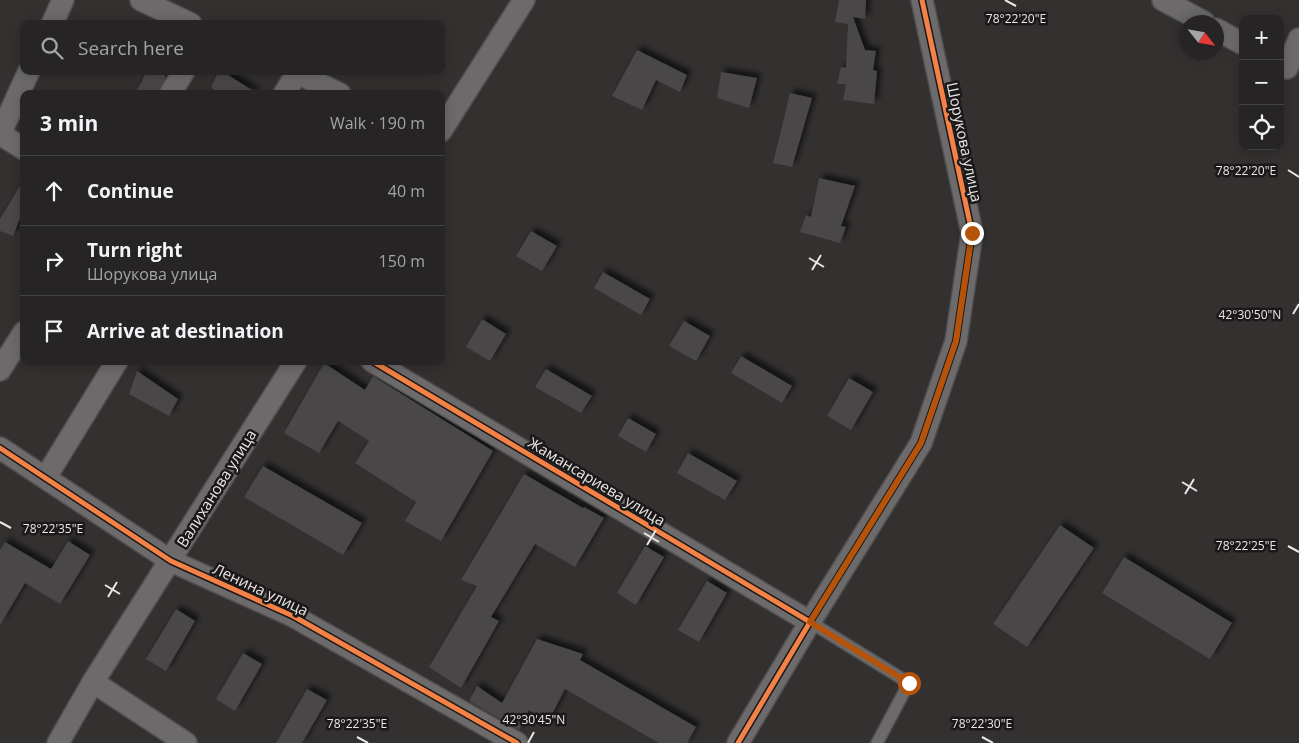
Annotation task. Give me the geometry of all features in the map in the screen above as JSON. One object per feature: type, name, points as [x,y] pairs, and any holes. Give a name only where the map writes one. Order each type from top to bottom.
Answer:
[{"type":"street","points":[[54,20],[63,0]]},
{"type":"street","points":[[141,0],[183,20]]},
{"type":"street","points":[[445,126],[524,0]]},
{"type":"street","name":"Шорукова улица","points":[[738,743],[810,622],[921,443],[956,341],[972,233],[922,0]]},
{"type":"street","points":[[1163,0],[1191,15]]},
{"type":"street","points":[[1224,33],[1239,42]]},
{"type":"street","points":[[1289,69],[1299,39]]},
{"type":"street","points":[[20,90],[27,75]]},
{"type":"street","points":[[172,90],[182,75]]},
{"type":"street","points":[[286,90],[294,75]]},
{"type":"street","points":[[301,75],[332,90]]},
{"type":"street","points":[[20,91],[0,134],[20,146]]},
{"type":"street","points":[[0,370],[20,338]]},
{"type":"street","points":[[46,478],[115,365]]},
{"type":"street","name":"Валиханова улица","points":[[58,743],[93,682],[294,365]]},
{"type":"street","name":"Жамансариева улица","points":[[379,365],[810,622]]},
{"type":"street","name":"Ленина улица","points":[[0,448],[171,561],[293,616],[517,743]]},
{"type":"street","points":[[93,682],[186,743]]},
{"type":"lane","points":[[810,622],[909,683],[877,743]]},
{"type":"building","points":[[839,0],[866,0],[865,19],[853,17],[865,50],[876,51],[873,70],[877,71],[874,104],[843,100],[846,84],[837,84],[841,67],[846,68],[848,24],[835,22]]},
{"type":"building","points":[[637,50],[687,75],[680,92],[656,80],[642,110],[612,96]]},
{"type":"building","points":[[721,72],[757,78],[749,108],[717,98]]},
{"type":"building","points":[[145,75],[164,75],[166,77],[160,90],[137,90]]},
{"type":"building","points":[[217,75],[228,75],[252,90],[214,90],[211,87]]},
{"type":"building","points":[[790,93],[812,98],[792,167],[773,163]]},
{"type":"building","points":[[819,178],[855,186],[841,226],[846,227],[840,243],[800,232],[806,215],[811,217]]},
{"type":"building","points":[[20,186],[20,218],[13,236],[0,231],[0,219]]},
{"type":"building","points":[[531,231],[557,246],[542,271],[516,256]]},
{"type":"building","points":[[603,272],[650,299],[641,315],[594,288]]},
{"type":"building","points":[[482,319],[506,334],[490,361],[466,347]]},
{"type":"building","points":[[684,321],[710,336],[696,361],[669,346]]},
{"type":"building","points":[[741,356],[792,386],[782,403],[731,373]]},
{"type":"building","points":[[323,365],[327,365],[365,390],[373,376],[493,451],[441,541],[405,521],[416,502],[355,463],[369,441],[338,421],[319,453],[284,433]]},
{"type":"building","points":[[546,369],[592,396],[581,413],[535,387]]},
{"type":"building","points":[[137,371],[178,399],[169,416],[129,394]]},
{"type":"building","points":[[849,378],[873,392],[851,430],[827,416]]},
{"type":"building","points":[[628,418],[656,434],[646,452],[618,436]]},
{"type":"building","points":[[688,453],[737,481],[725,500],[677,473]]},
{"type":"building","points":[[263,466],[362,523],[343,555],[244,497]]},
{"type":"building","points":[[524,474],[604,518],[575,567],[535,544],[491,617],[499,621],[461,688],[429,667],[477,586],[461,580]]},
{"type":"building","points":[[1060,525],[1094,548],[1027,647],[993,624]]},
{"type":"building","points":[[68,541],[90,555],[60,604],[25,583],[0,625],[0,550],[5,542],[51,569]]},
{"type":"building","points":[[645,546],[664,557],[636,605],[617,593]]},
{"type":"building","points":[[1124,557],[1232,623],[1210,659],[1102,593]]},
{"type":"building","points":[[707,581],[727,593],[699,642],[678,630]]},
{"type":"building","points":[[176,609],[195,621],[166,671],[146,659]]},
{"type":"building","points":[[537,639],[583,654],[580,660],[696,727],[687,743],[659,743],[565,689],[548,722],[529,710],[519,730],[469,701],[477,686],[502,703]]},
{"type":"building","points":[[243,653],[262,664],[235,711],[216,699]]},
{"type":"building","points":[[307,689],[327,700],[302,743],[276,743]]},
{"type":"cycle path","points":[[738,743],[810,622],[921,443],[956,341],[972,233],[922,0]]},
{"type":"cycle path","points":[[379,365],[810,622]]},
{"type":"cycle path","points":[[0,448],[171,561],[293,616],[517,743]]},
{"type":"route","points":[[909,683],[810,622],[921,443],[956,341],[972,233]]}]
